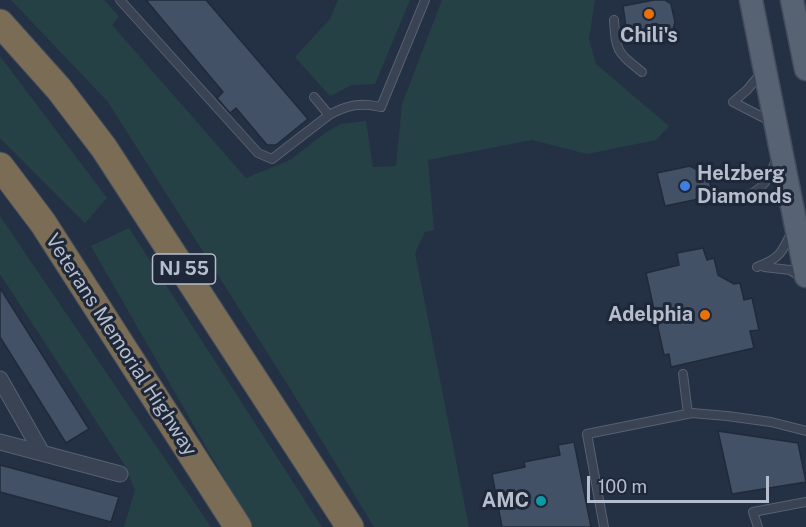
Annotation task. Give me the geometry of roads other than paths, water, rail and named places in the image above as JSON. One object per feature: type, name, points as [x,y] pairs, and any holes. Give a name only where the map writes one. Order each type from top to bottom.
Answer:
[{"type":"highway","name":"NJ 55","points":[[0,23],[59,89],[105,148],[350,527]]},
{"type":"highway","name":"Veterans Memorial Highway","points":[[0,166],[43,223],[238,527]]},
{"type":"main road","points":[[751,0],[806,278]]},
{"type":"main road","points":[[784,0],[803,43]]},
{"type":"main road","points":[[792,0],[803,43],[806,69]]},
{"type":"street","points":[[0,379],[42,453]]},
{"type":"street","points":[[0,442],[120,474]]},
{"type":"lane","points":[[120,0],[258,153],[272,159],[342,107],[364,102],[381,106],[425,0]]},
{"type":"lane","points":[[614,20],[616,47],[642,72]]},
{"type":"lane","points":[[744,197],[760,189],[772,173],[778,136],[733,102],[765,69]]},
{"type":"lane","points":[[314,97],[329,116]]},
{"type":"lane","points":[[795,222],[783,250],[776,259],[757,267],[772,266],[790,270],[806,278]]},
{"type":"lane","points":[[683,374],[688,414]]},
{"type":"lane","points":[[604,527],[587,434],[688,414],[727,416],[804,429]]},
{"type":"lane","points":[[758,527],[753,512],[806,502]]},
{"type":"place","name":"Chili's","points":[[649,14]]},
{"type":"place","name":"Helzberg Diamonds","points":[[685,186]]},
{"type":"place","name":"Adelphia","points":[[705,315]]},
{"type":"place","name":"AMC","points":[[541,501]]}]
